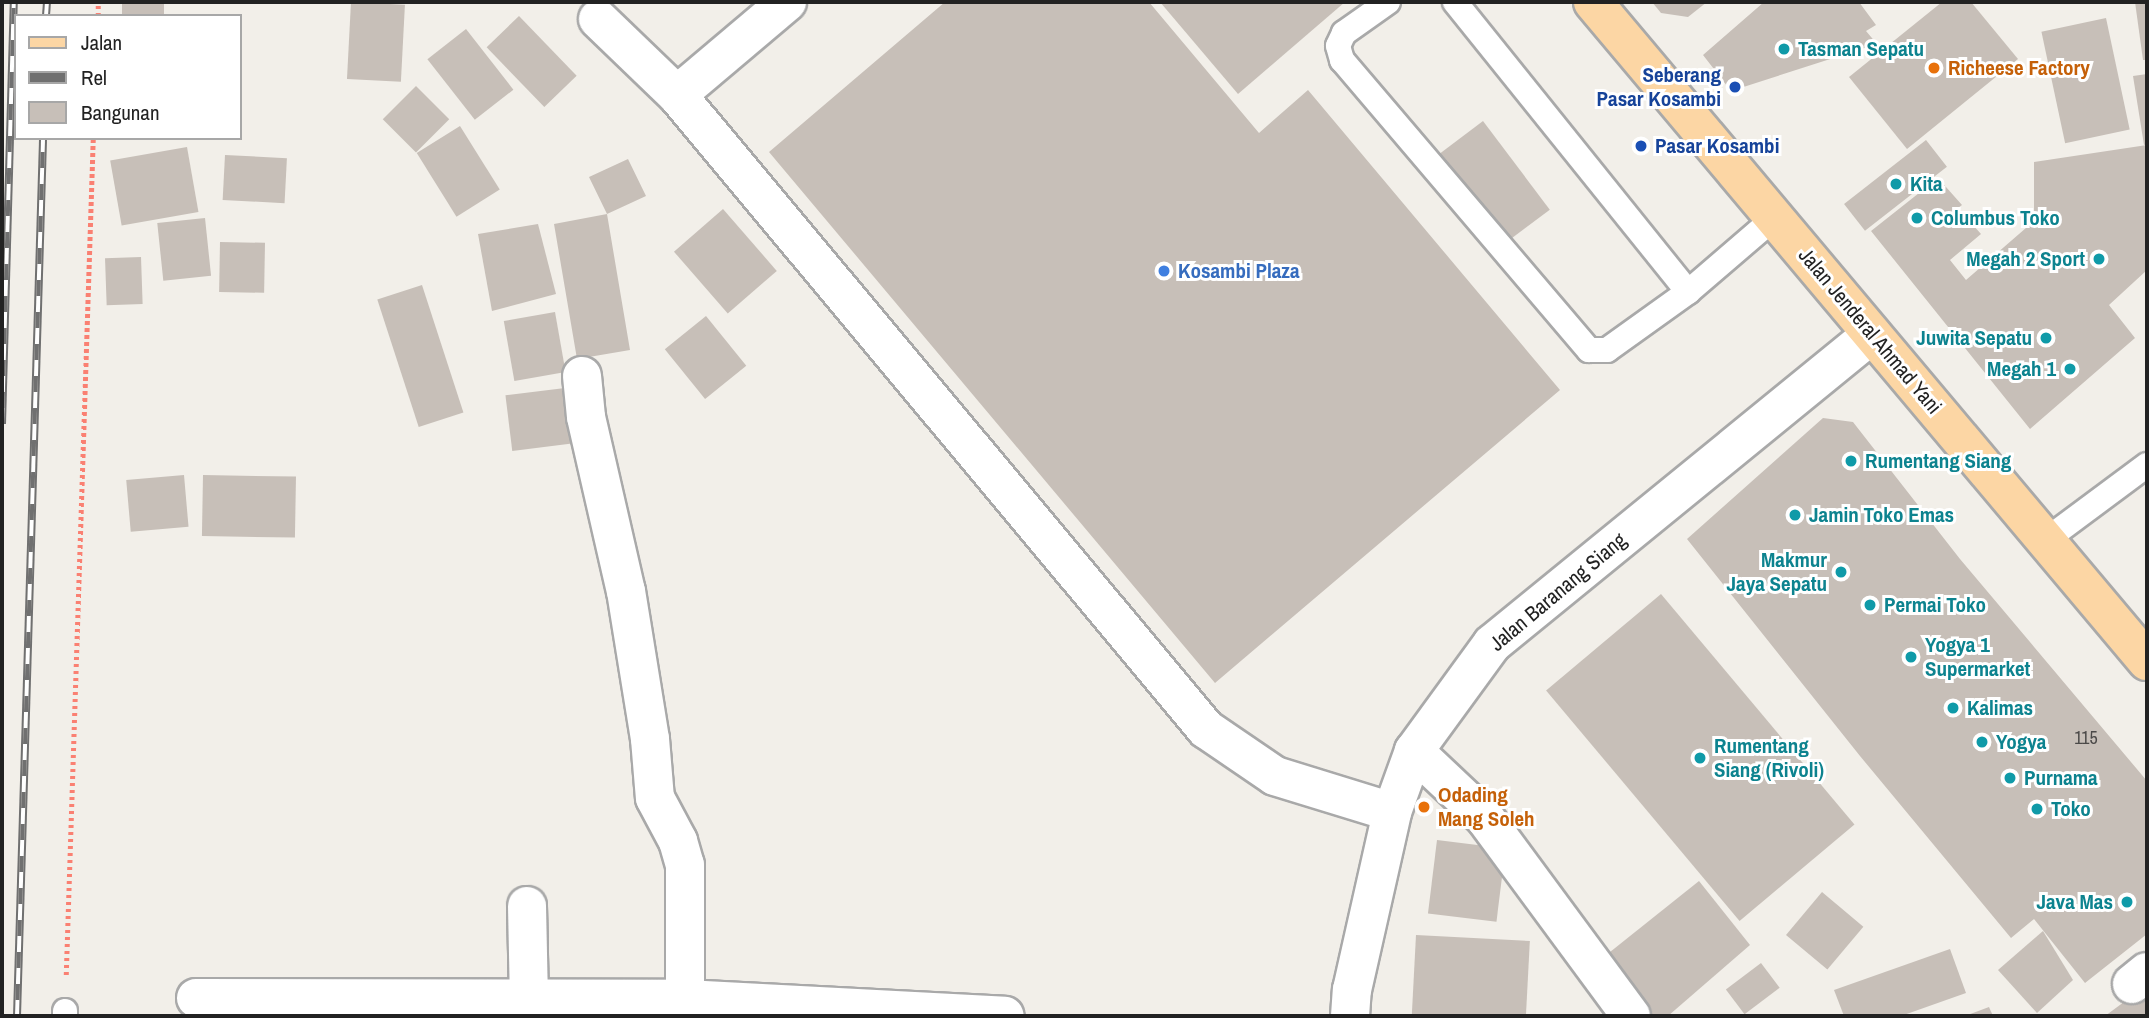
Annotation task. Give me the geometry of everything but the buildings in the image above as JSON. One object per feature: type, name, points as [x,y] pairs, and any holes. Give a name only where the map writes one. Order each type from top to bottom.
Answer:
[{"type":"main road","name":"Jalan Jenderal Ahmad Yani","points":[[1592,2],[2147,661]]},
{"type":"street","points":[[677,95],[787,2]]},
{"type":"street","points":[[597,19],[677,95],[1206,729],[1275,776],[1392,811]]},
{"type":"street","name":"Jalan Baranang Siang","points":[[1350,1016],[1352,990],[1392,811],[1414,751],[1492,644],[1872,334]]},
{"type":"street","points":[[582,376],[586,417],[626,591],[650,739],[656,798],[678,841],[685,865],[685,999]]},
{"type":"street","points":[[1414,751],[1485,818],[1631,1016]]},
{"type":"street","points":[[527,906],[529,998]]},
{"type":"street","points":[[196,998],[331,1007],[529,998],[685,999],[1005,1016]]},
{"type":"lane","points":[[1388,2],[1344,33],[1338,46],[1342,60],[1589,350],[1607,350],[1688,292],[1774,218]]},
{"type":"lane","points":[[1455,2],[1688,292]]},
{"type":"lane","points":[[2046,540],[2147,466]]},
{"type":"path","points":[[65,1014],[93,140]]},
{"type":"railway","points":[[2,424],[14,2]]},
{"type":"railway","points":[[46,14],[47,2]]},
{"type":"railway","points":[[17,1016],[43,140]]},
{"type":"place","name":"Tasman Sepatu","points":[[1784,49]]},
{"type":"place","name":"Richeese Factory","points":[[1934,68]]},
{"type":"place","name":"Seberang Pasar Kosambi","points":[[1735,87]]},
{"type":"place","name":"Pasar Kosambi","points":[[1641,146]]},
{"type":"place","name":"Kita","points":[[1896,184]]},
{"type":"place","name":"Columbus Toko","points":[[1917,218]]},
{"type":"place","name":"Megah 2 Sport","points":[[2099,259]]},
{"type":"place","name":"Kosambi Plaza","points":[[1164,271]]},
{"type":"place","name":"Juwita Sepatu","points":[[2046,338]]},
{"type":"place","name":"Megah 1","points":[[2070,369]]},
{"type":"place","name":"Rumentang Siang","points":[[1851,461]]},
{"type":"place","name":"Jamin Toko Emas","points":[[1795,515]]},
{"type":"place","name":"Makmur Jaya Sepatu","points":[[1841,572]]},
{"type":"place","name":"Permai Toko","points":[[1870,605]]},
{"type":"place","name":"Yogya 1 Supermarket","points":[[1911,657]]},
{"type":"place","name":"Kalimas","points":[[1953,708]]},
{"type":"place","name":"Yogya","points":[[1982,742]]},
{"type":"place","name":"Rumentang Siang (Rivoli)","points":[[1700,758]]},
{"type":"place","name":"Purnama","points":[[2010,778]]},
{"type":"place","name":"Odading Mang Soleh","points":[[1424,807]]},
{"type":"place","name":"Toko","points":[[2037,809]]},
{"type":"place","name":"Java Mas","points":[[2127,902]]}]
